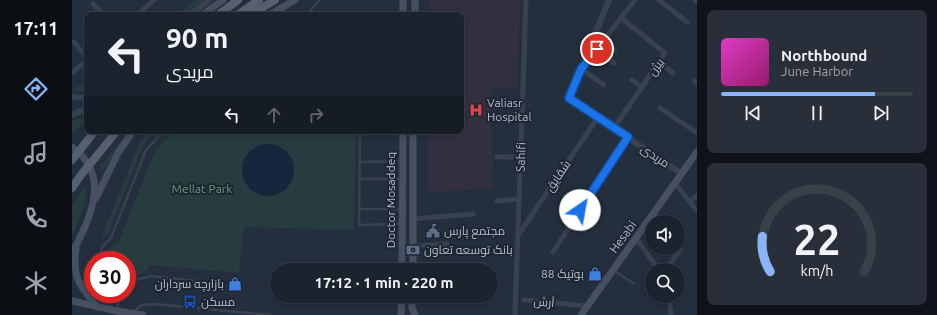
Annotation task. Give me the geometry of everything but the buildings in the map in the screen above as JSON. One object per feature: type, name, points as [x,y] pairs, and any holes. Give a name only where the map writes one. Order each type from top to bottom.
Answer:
[{"type":"main road","points":[[206,12],[223,0]]},
{"type":"main road","points":[[222,12],[238,0]]},
{"type":"main road","points":[[241,12],[259,0]]},
{"type":"main road","points":[[255,12],[275,0]]},
{"type":"main road","points":[[274,12],[295,0]]},
{"type":"main road","points":[[403,0],[403,12]]},
{"type":"main road","points":[[415,0],[415,12]]},
{"type":"main road","points":[[72,160],[93,134]]},
{"type":"main road","points":[[72,188],[80,174],[114,134]]},
{"type":"main road","points":[[72,253],[94,202],[118,154],[131,134]]},
{"type":"main road","name":"Doctor Mosaddeq","points":[[402,263],[403,134]]},
{"type":"main road","name":"Doctor Mosaddeq","points":[[413,134],[413,263]]},
{"type":"main road","points":[[72,147],[80,154],[90,167],[95,187],[94,202]]},
{"type":"main road","name":"Hesabi","points":[[581,315],[697,152]]},
{"type":"main road","points":[[77,243],[74,264],[75,274],[79,285],[97,308]]},
{"type":"main road","points":[[72,301],[97,308],[144,315]]},
{"type":"main road","points":[[401,312],[414,312]]},
{"type":"street","points":[[140,12],[154,0]]},
{"type":"street","points":[[194,12],[210,0]]},
{"type":"street","name":"Sahifi","points":[[516,315],[526,0]]},
{"type":"street","points":[[581,69],[609,0]]},
{"type":"street","points":[[581,69],[635,0]]},
{"type":"street","points":[[659,0],[687,22]]},
{"type":"street","points":[[93,4],[101,12]]},
{"type":"street","name":"بیژن","points":[[614,128],[665,53],[621,18]]},
{"type":"street","points":[[603,41],[614,51]]},
{"type":"street","points":[[74,42],[84,55]]},
{"type":"street","points":[[597,49],[614,63]]},
{"type":"street","points":[[73,71],[84,62]]},
{"type":"street","points":[[659,62],[672,73]]},
{"type":"street","points":[[581,69],[604,85]]},
{"type":"street","name":"مریدی","points":[[581,69],[569,98],[682,174]]},
{"type":"street","points":[[632,80],[642,87]]},
{"type":"street","points":[[72,97],[84,98]]},
{"type":"street","points":[[660,108],[697,133]]},
{"type":"street","points":[[72,115],[84,109]]},
{"type":"street","points":[[496,116],[522,114]]},
{"type":"street","name":"شقایق","points":[[518,235],[598,118]]},
{"type":"street","points":[[553,252],[628,137]]},
{"type":"street","points":[[497,157],[521,157]]},
{"type":"street","points":[[675,183],[697,211]]},
{"type":"street","points":[[690,202],[697,195]]},
{"type":"street","points":[[497,201],[519,200]]},
{"type":"street","points":[[413,219],[473,214]]},
{"type":"street","points":[[572,223],[584,230]]},
{"type":"street","points":[[636,238],[654,263]]},
{"type":"street","points":[[413,246],[447,244]]},
{"type":"street","name":"آرش","points":[[524,300],[587,306]]},
{"type":"street","points":[[670,303],[671,315]]},
{"type":"lane","points":[[309,12],[320,0]]},
{"type":"lane","points":[[101,251],[102,247],[111,238],[146,150],[161,134]]},
{"type":"lane","points":[[360,134],[359,224],[402,224]]},
{"type":"lane","points":[[360,162],[402,161]]},
{"type":"lane","points":[[359,179],[402,179]]},
{"type":"lane","points":[[359,209],[402,209]]},
{"type":"lane","points":[[613,270],[633,283]]},
{"type":"lane","points":[[136,280],[151,276],[215,283]]},
{"type":"lane","points":[[117,311],[118,303]]},
{"type":"lane","points":[[130,314],[142,305],[155,304],[270,315]]},
{"type":"shaded area","name":"Valiasr Hospital","points":[[429,0],[520,0],[517,89],[491,89],[493,189],[428,192],[428,134],[464,134],[464,12],[429,12]]},
{"type":"green space","points":[[195,0],[204,0],[188,12],[181,12]]},
{"type":"green space","points":[[84,83],[84,92],[72,89]]},
{"type":"green space","points":[[84,117],[84,124],[72,133],[72,121]]},
{"type":"green space","points":[[147,134],[152,134],[144,143],[108,234],[101,238],[140,142]]},
{"type":"green space","name":"Mellat Park","points":[[171,134],[356,134],[354,230],[244,227],[239,273],[150,265],[142,274],[136,275],[136,251],[107,251],[119,241],[155,151]]},
{"type":"green space","points":[[122,140],[108,164],[101,171],[100,166]]},
{"type":"green space","points":[[85,186],[84,206],[72,236],[72,206]]},
{"type":"water","points":[[263,144],[273,144],[287,151],[294,165],[294,175],[287,189],[273,196],[263,196],[253,192],[246,185],[242,175],[242,165],[246,155],[253,148]]},
{"type":"place","name":"Valiasr Hospital","points":[[476,110]]},
{"type":"place","name":"مجتمع پارس","points":[[433,231]]},
{"type":"place","name":"بانک توسعه تعاون","points":[[413,250]]},
{"type":"place","name":"بوتیک 88","points":[[595,274]]},
{"type":"place","name":"بازارچه سرداران","points":[[235,284]]},
{"type":"place","name":"مسکن","points":[[190,302]]},
{"type":"route","points":[[580,210],[628,137],[569,98],[581,69],[597,49]]}]
